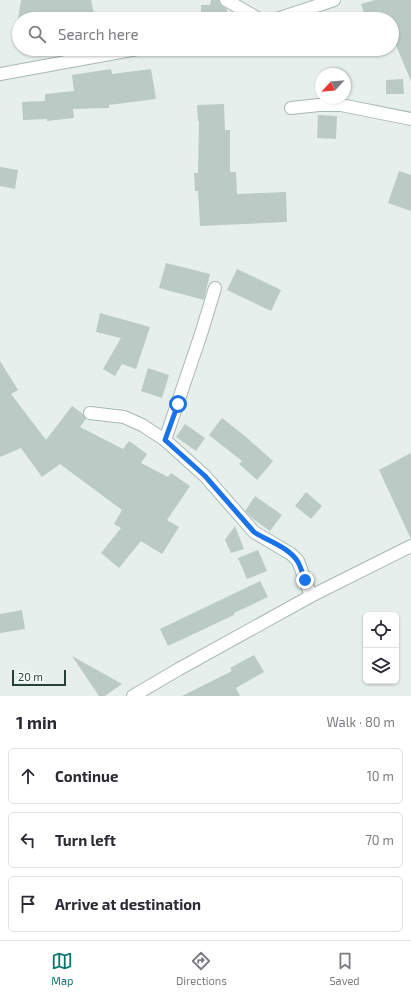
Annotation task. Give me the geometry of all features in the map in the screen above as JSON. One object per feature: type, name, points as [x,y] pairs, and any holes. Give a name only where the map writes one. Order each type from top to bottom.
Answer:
[{"type":"street","points":[[226,0],[247,12]]},
{"type":"street","points":[[298,12],[334,0]]},
{"type":"street","points":[[0,74],[99,56]]},
{"type":"street","points":[[291,108],[318,105],[341,105],[411,119]]},
{"type":"street","points":[[165,440],[215,288]]},
{"type":"street","points":[[90,413],[124,417],[165,440],[205,476],[254,532],[280,546],[298,561],[311,596]]},
{"type":"street","points":[[134,696],[179,669],[311,596],[411,546]]},
{"type":"building","points":[[21,0],[91,0],[94,12],[19,12]]},
{"type":"building","points":[[211,0],[219,0],[220,4],[227,9],[227,12],[201,12],[201,5],[210,5]]},
{"type":"building","points":[[375,0],[411,0],[411,81],[399,53],[399,12],[364,12],[361,4]]},
{"type":"building","points":[[111,69],[112,74],[151,69],[156,99],[109,105],[109,108],[73,109],[74,118],[47,121],[47,119],[23,120],[22,102],[45,101],[45,94],[74,91],[72,75]]},
{"type":"building","points":[[403,79],[404,94],[386,94],[386,80]]},
{"type":"building","points":[[224,104],[225,130],[230,130],[230,172],[236,172],[237,194],[286,192],[287,222],[200,226],[198,191],[195,191],[194,173],[198,173],[199,121],[197,105]]},
{"type":"building","points":[[318,115],[337,116],[336,139],[317,138]]},
{"type":"building","points":[[0,167],[18,170],[15,189],[0,186]]},
{"type":"building","points":[[399,171],[411,175],[411,211],[388,203]]},
{"type":"building","points":[[166,263],[210,274],[204,300],[159,288]]},
{"type":"building","points":[[237,269],[281,290],[271,311],[227,290]]},
{"type":"building","points":[[100,313],[150,327],[136,369],[122,364],[115,376],[103,369],[121,338],[96,332]]},
{"type":"building","points":[[0,361],[18,390],[11,394],[46,440],[72,406],[83,414],[86,419],[80,427],[123,449],[129,441],[147,454],[141,463],[168,477],[171,473],[190,486],[167,520],[179,527],[162,554],[141,541],[119,568],[101,553],[121,528],[114,524],[122,510],[60,464],[42,477],[21,448],[0,457]]},
{"type":"building","points":[[148,368],[169,375],[162,398],[141,391]]},
{"type":"building","points":[[222,418],[273,461],[257,480],[239,464],[242,461],[209,435]]},
{"type":"building","points":[[185,424],[205,438],[196,451],[176,437]]},
{"type":"building","points":[[411,453],[411,539],[379,470]]},
{"type":"building","points":[[306,492],[322,506],[311,519],[295,506]]},
{"type":"building","points":[[255,496],[282,515],[270,531],[253,519],[245,511]]},
{"type":"building","points":[[235,526],[244,549],[231,553],[225,540]]},
{"type":"building","points":[[258,550],[267,571],[247,579],[238,558]]},
{"type":"building","points":[[260,581],[268,597],[234,613],[234,615],[168,646],[160,629]]},
{"type":"building","points":[[22,610],[25,629],[0,633],[0,614]]},
{"type":"building","points":[[254,655],[264,672],[236,688],[240,696],[182,696],[232,671],[230,668]]},
{"type":"building","points":[[72,656],[122,684],[105,696],[99,696]]},
{"type":"route","points":[[178,404],[165,440],[205,476],[254,532],[280,546],[291,554],[298,561],[305,580]]}]
